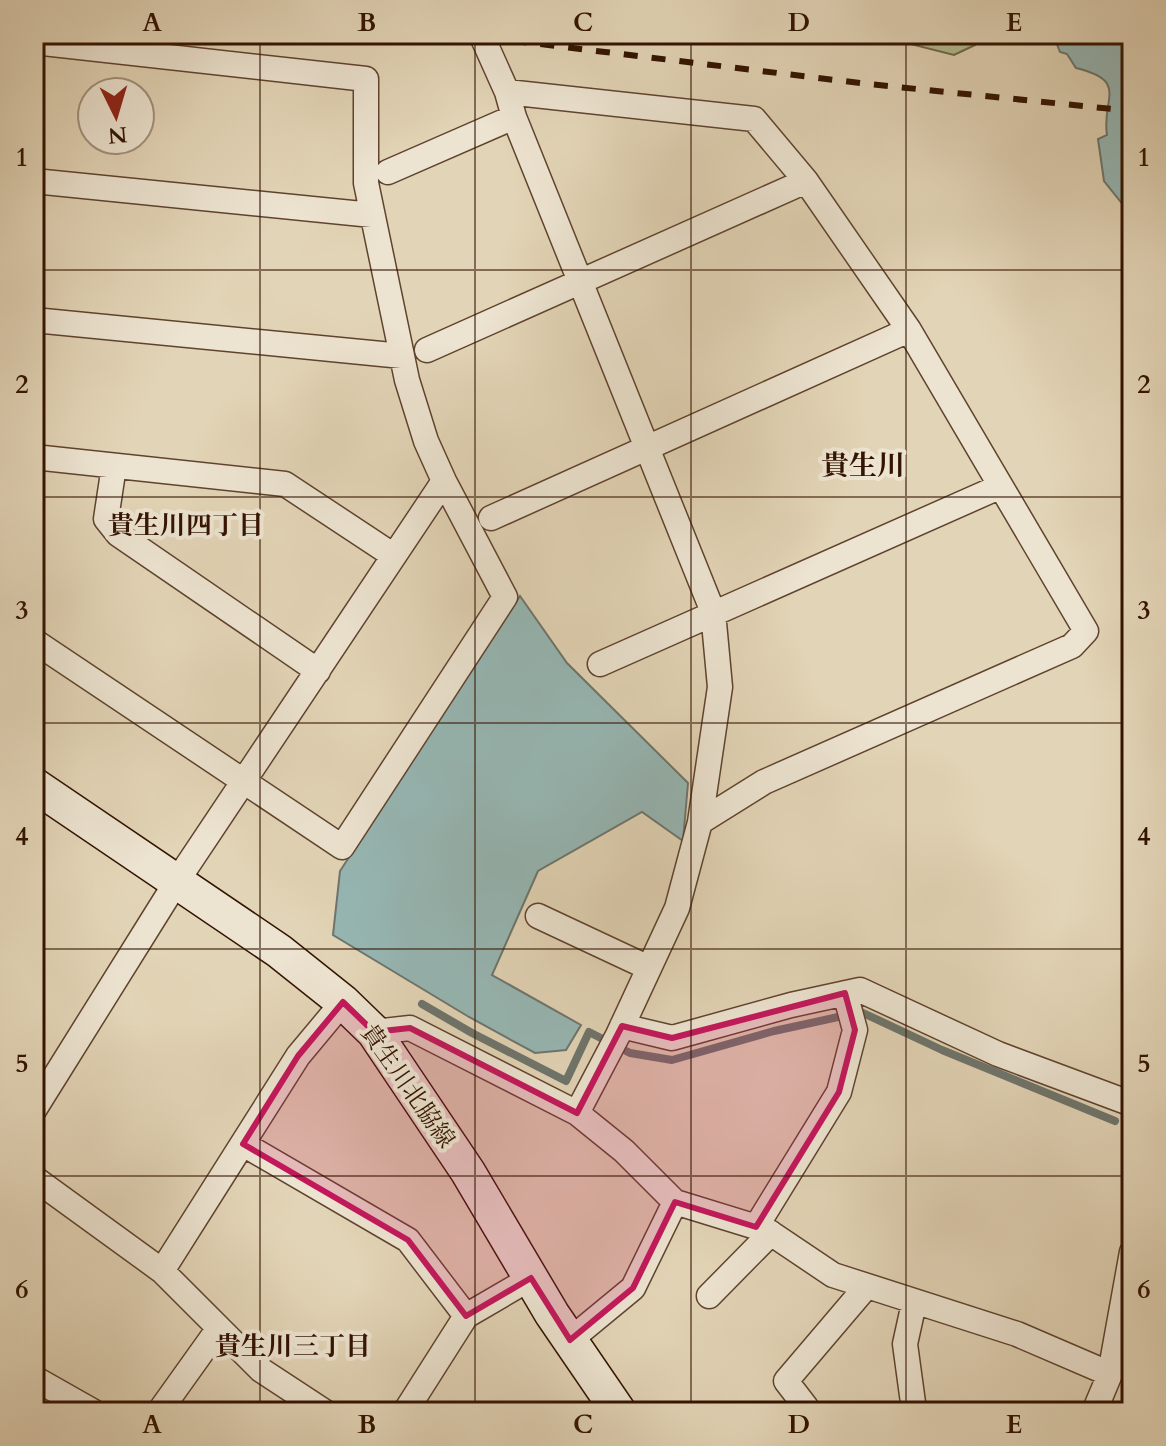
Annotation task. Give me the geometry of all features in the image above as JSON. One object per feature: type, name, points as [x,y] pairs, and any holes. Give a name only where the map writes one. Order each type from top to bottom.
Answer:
[{"type":"main road","name":"貴生川北脇線","points":[[34,785],[279,951],[343,1002],[374,1032],[468,1172],[570,1340],[619,1412]]},
{"type":"street","points":[[481,34],[507,92],[514,117],[713,612],[720,687],[700,822],[677,908],[616,1039],[577,1113]]},
{"type":"street","points":[[34,42],[366,79],[366,183],[402,356],[426,441],[505,597],[342,847],[34,641]]},
{"type":"street","points":[[507,92],[754,119],[806,181],[909,330],[1086,631],[1072,646],[764,782],[700,822]]},
{"type":"street","points":[[388,172],[514,117]]},
{"type":"street","points":[[34,181],[372,215]]},
{"type":"street","points":[[427,350],[806,181]]},
{"type":"street","points":[[34,320],[402,356]]},
{"type":"street","points":[[491,518],[909,330]]},
{"type":"street","points":[[34,457],[285,484],[394,556]]},
{"type":"street","points":[[114,466],[106,519],[118,534],[318,671]]},
{"type":"street","points":[[34,1110],[177,881],[444,481]]},
{"type":"street","points":[[600,664],[999,487]]},
{"type":"street","points":[[538,916],[649,968]]},
{"type":"street","points":[[616,1039],[672,1038],[791,1005],[860,990],[998,1054],[1132,1104]]},
{"type":"street","points":[[709,1296],[764,1230],[839,1092],[855,1030],[845,993]]},
{"type":"street","points":[[162,1271],[298,1056],[343,1002]]},
{"type":"street","points":[[374,1032],[410,1028],[577,1113],[624,1151],[675,1202],[764,1230],[833,1275],[1017,1334],[1110,1374]]},
{"type":"street","points":[[243,1144],[408,1240],[466,1316]]},
{"type":"street","points":[[34,1178],[162,1271],[261,1370],[325,1412]]},
{"type":"street","points":[[570,1340],[633,1288],[675,1202]]},
{"type":"street","points":[[1094,1412],[1110,1374],[1132,1252]]},
{"type":"street","points":[[405,1412],[466,1316],[531,1278]]},
{"type":"street","points":[[806,1412],[806,1407],[786,1381],[866,1287]]},
{"type":"street","points":[[914,1303],[905,1344],[914,1410]]},
{"type":"street","points":[[159,1412],[219,1328]]},
{"type":"street","points":[[34,1378],[94,1412]]},
{"type":"highlighted area","points":[[845,993],[855,1030],[839,1092],[756,1227],[675,1202],[633,1288],[570,1340],[531,1278],[466,1316],[408,1240],[243,1144],[298,1056],[343,1002],[374,1032],[410,1028],[577,1113],[622,1026],[672,1038]]},
{"type":"green space","points":[[871,34],[967,34],[975,45],[954,55]]},
{"type":"water","points":[[1053,34],[1130,34],[1132,37],[1131,123],[1124,130],[1128,136],[1132,135],[1132,216],[1104,181],[1098,139],[1107,135],[1108,85],[1093,73],[1076,68],[1067,54],[1060,52]]},
{"type":"water","points":[[520,596],[567,663],[688,783],[683,841],[642,812],[538,871],[492,975],[581,1025],[566,1050],[535,1053],[333,935],[340,871]]},
{"type":"waterway","points":[[422,1004],[566,1081],[589,1032],[630,1053],[672,1060],[774,1031],[861,1012],[942,1050],[1115,1121]]},
{"type":"railway","points":[[457,34],[868,84],[1132,111]]},
{"type":"district","name":"貴生川","points":[[863,465]]},
{"type":"district","name":"貴生川四丁目","points":[[186,525]]},
{"type":"district","name":"貴生川三丁目","points":[[293,1346]]}]
